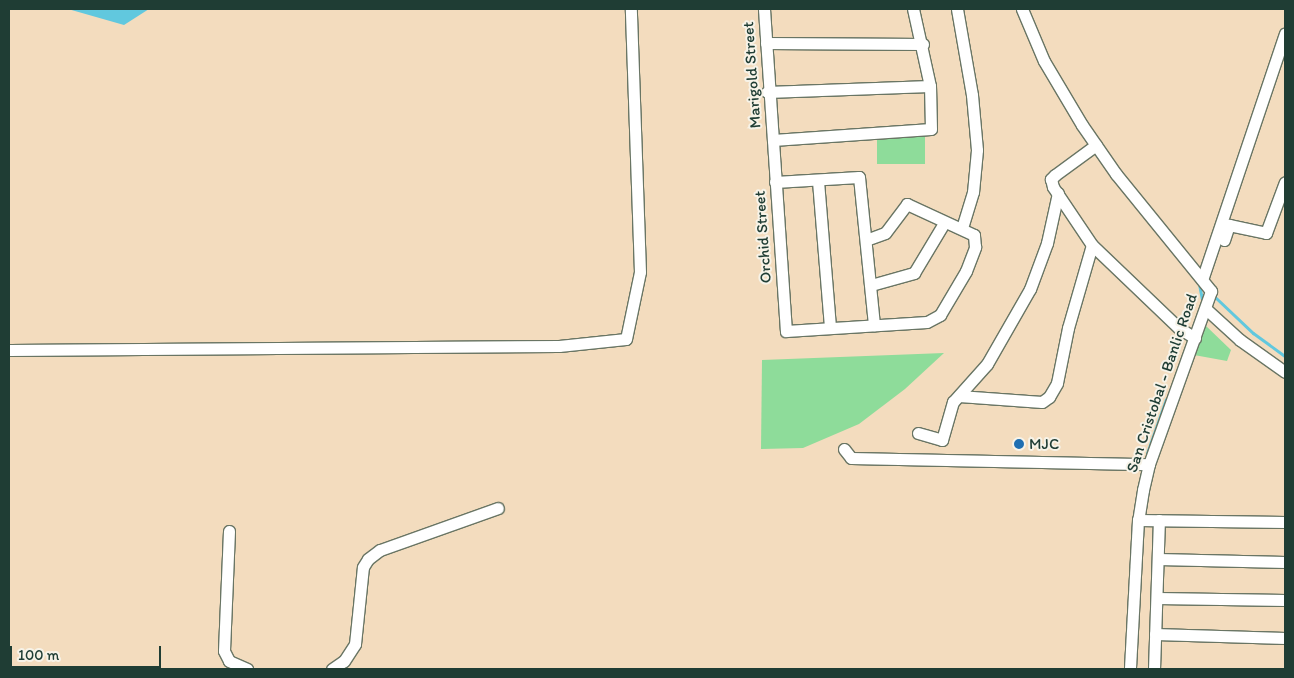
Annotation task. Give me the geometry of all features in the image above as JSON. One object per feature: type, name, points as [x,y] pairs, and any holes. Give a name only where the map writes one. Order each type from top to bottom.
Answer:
[{"type":"street","points":[[9,350],[559,346],[626,339],[640,272],[631,9]]},
{"type":"street","name":"Marigold Street","points":[[764,9],[767,92],[773,140]]},
{"type":"street","points":[[773,140],[931,129],[930,86],[923,44],[913,9]]},
{"type":"street","points":[[957,9],[972,95],[977,150],[973,192],[962,228]]},
{"type":"street","points":[[1022,9],[1044,61],[1096,146],[1128,190],[1206,281],[1229,226],[1266,234],[1283,197],[1285,182]]},
{"type":"street","name":"San Cristobal - Banlic Road","points":[[1130,669],[1138,520],[1149,464],[1206,309],[1211,291],[1206,281],[1285,33]]},
{"type":"street","points":[[766,43],[923,44]]},
{"type":"street","points":[[767,92],[930,86]]},
{"type":"street","name":"Orchid Street","points":[[773,140],[786,332],[830,328]]},
{"type":"street","points":[[1096,146],[1051,179],[1058,193],[1092,245],[1172,322],[1195,338]]},
{"type":"street","points":[[775,182],[818,181],[859,177],[874,326]]},
{"type":"street","points":[[818,181],[830,328],[927,322],[940,315],[966,271],[975,247],[974,235],[962,228],[944,223],[907,204],[885,233],[866,240]]},
{"type":"street","points":[[918,433],[942,440],[948,413],[953,402],[987,364],[1030,289],[1046,243],[1058,193]]},
{"type":"street","points":[[870,286],[914,273],[944,223]]},
{"type":"street","points":[[960,396],[1037,402],[1049,397],[1057,383],[1068,328],[1092,245]]},
{"type":"street","points":[[1206,309],[1240,340],[1285,372]]},
{"type":"street","points":[[844,449],[851,458],[1149,464]]},
{"type":"street","points":[[332,669],[344,662],[354,644],[363,567],[368,559],[380,550],[498,508]]},
{"type":"street","points":[[1138,520],[1285,522]]},
{"type":"street","points":[[1154,669],[1159,520]]},
{"type":"street","points":[[229,531],[224,652],[229,660],[247,669]]},
{"type":"street","points":[[1158,559],[1285,562]]},
{"type":"street","points":[[1157,598],[1285,600]]},
{"type":"street","points":[[1156,634],[1285,638]]},
{"type":"green space","points":[[877,134],[925,134],[925,164],[877,164]]},
{"type":"green space","points":[[1205,325],[1231,350],[1227,361],[1194,355]]},
{"type":"green space","points":[[944,353],[905,389],[859,424],[803,448],[761,449],[762,360]]},
{"type":"water","points":[[68,9],[149,9],[124,25]]},
{"type":"waterway","points":[[1199,284],[1202,299]]},
{"type":"waterway","points":[[1216,298],[1253,333],[1285,356]]},
{"type":"waterway","points":[[1147,453],[1166,399]]},
{"type":"place","name":"MJC","points":[[1019,444]]}]
